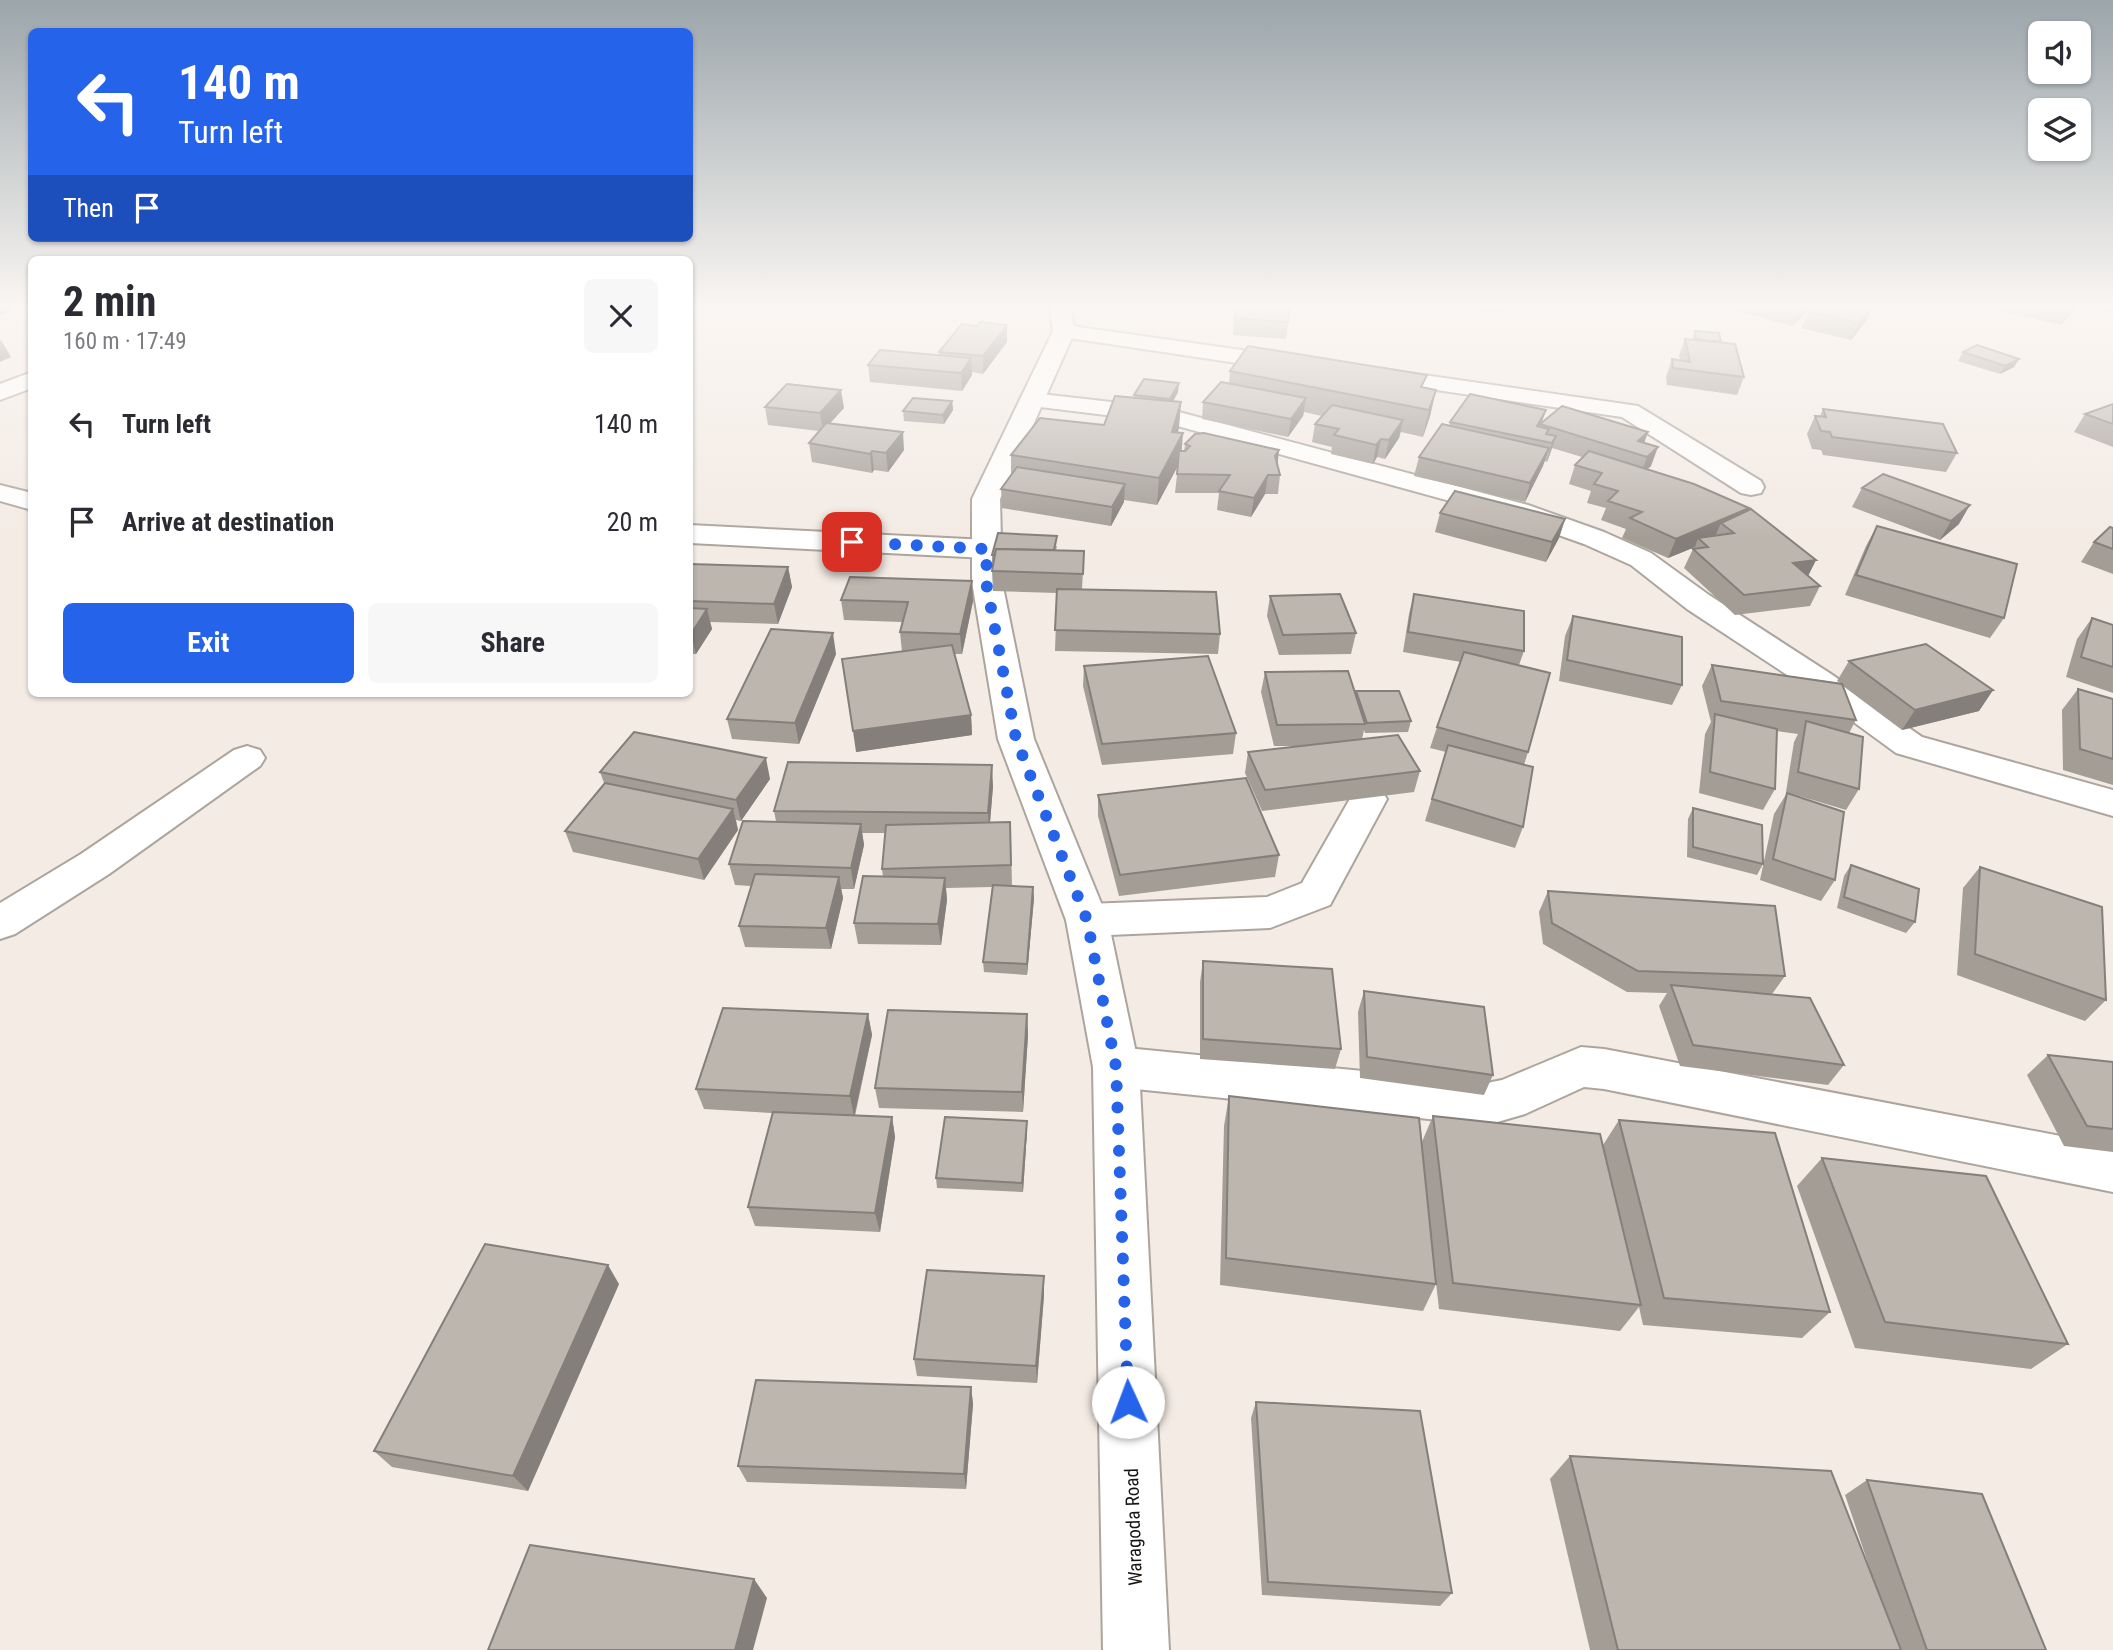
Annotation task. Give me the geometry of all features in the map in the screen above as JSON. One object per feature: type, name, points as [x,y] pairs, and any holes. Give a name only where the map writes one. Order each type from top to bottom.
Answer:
[{"type":"street","points":[[0,393],[21,384]]},
{"type":"street","name":"Waragoda Road","points":[[1038,384],[986,499],[986,582],[1016,739],[1087,920],[1116,1067],[1136,1650]]},
{"type":"street","points":[[1436,384],[1629,411],[1751,487]]},
{"type":"street","points":[[1032,400],[1164,415],[1518,511],[1594,538],[1641,559],[1698,602],[1819,681],[1909,745],[2113,803]]},
{"type":"street","points":[[0,493],[28,501]]},
{"type":"street","points":[[693,534],[987,549]]},
{"type":"street","points":[[0,923],[96,864],[247,758]]},
{"type":"street","points":[[1087,920],[1270,912],[1316,894],[1368,799]]},
{"type":"street","points":[[1116,1067],[1487,1104],[1507,1099],[1581,1067],[1604,1069],[2113,1169]]},
{"type":"building","points":[[787,384],[841,390],[820,413],[765,407]]},
{"type":"building","points":[[1141,384],[1178,384],[1170,399],[1134,395]]},
{"type":"building","points":[[1219,384],[1306,398],[1291,419],[1203,402]]},
{"type":"building","points":[[1296,384],[1422,384],[1421,387],[1436,390],[1429,410]]},
{"type":"building","points":[[1470,394],[1546,410],[1537,426],[1549,429],[1546,434],[1556,436],[1552,443],[1450,422]]},
{"type":"building","points":[[1115,396],[1181,402],[1172,432],[1183,433],[1159,478],[1011,455],[1040,418],[1104,425]]},
{"type":"building","points":[[913,398],[952,401],[943,415],[903,411]]},
{"type":"building","points":[[2113,404],[2113,424],[2085,414]]},
{"type":"building","points":[[1332,405],[1403,420],[1389,440],[1381,439],[1376,445],[1334,435],[1339,429],[1315,424]]},
{"type":"building","points":[[1562,406],[1648,432],[1638,441],[1658,447],[1647,457],[1540,424]]},
{"type":"building","points":[[1823,409],[1943,424],[1957,453],[1832,437],[1830,432],[1821,431],[1815,416],[1826,417]]},
{"type":"building","points":[[826,423],[903,432],[886,453],[872,451],[870,454],[809,443]]},
{"type":"building","points":[[1442,424],[1549,448],[1530,483],[1419,457]]},
{"type":"building","points":[[1204,433],[1279,450],[1275,456],[1280,475],[1268,475],[1254,498],[1219,491],[1230,475],[1177,474],[1179,451],[1185,451],[1190,446],[1185,444],[1195,434]]},
{"type":"building","points":[[1589,451],[1694,484],[1749,508],[1676,539],[1630,518],[1642,512],[1608,501],[1618,491],[1594,484],[1602,473],[1575,465]]},
{"type":"building","points":[[1017,467],[1125,484],[1112,507],[1001,489]]},
{"type":"building","points":[[1883,474],[1970,505],[1951,521],[1862,488]]},
{"type":"building","points":[[1455,491],[1565,519],[1552,542],[1440,513]]},
{"type":"building","points":[[1751,509],[1816,560],[1793,563],[1820,586],[1744,595],[1693,549],[1708,547],[1698,538],[1734,533],[1721,523]]},
{"type":"building","points":[[1877,526],[2017,564],[2004,618],[1856,575]]},
{"type":"building","points":[[2110,527],[2113,528],[2113,549],[2094,542]]},
{"type":"building","points":[[998,533],[1057,536],[1054,550],[996,549],[995,555],[992,555]]},
{"type":"building","points":[[996,549],[1084,551],[1083,574],[992,571]]},
{"type":"building","points":[[693,564],[788,567],[774,604],[693,601]]},
{"type":"building","points":[[850,577],[972,581],[960,634],[900,632],[908,602],[841,600]]},
{"type":"building","points":[[1057,589],[1216,592],[1220,634],[1055,630]]},
{"type":"building","points":[[1340,594],[1356,633],[1283,635],[1270,596]]},
{"type":"building","points":[[1414,594],[1524,611],[1524,651],[1408,632]]},
{"type":"building","points":[[693,608],[707,609],[693,631]]},
{"type":"building","points":[[1573,616],[1682,637],[1682,685],[1567,660]]},
{"type":"building","points":[[2092,618],[2113,625],[2113,667],[2081,657]]},
{"type":"building","points":[[771,629],[833,633],[795,723],[727,719]]},
{"type":"building","points":[[1926,644],[1993,690],[1915,710],[1849,661]]},
{"type":"building","points":[[952,645],[971,715],[853,731],[842,659]]},
{"type":"building","points":[[1464,652],[1550,673],[1528,752],[1437,727]]},
{"type":"building","points":[[1208,656],[1236,733],[1102,744],[1084,666]]},
{"type":"building","points":[[1712,665],[1842,684],[1856,720],[1721,701]]},
{"type":"building","points":[[1348,671],[1365,724],[1277,725],[1265,672]]},
{"type":"building","points":[[2078,689],[2113,699],[2113,759],[2080,749]]},
{"type":"building","points":[[1356,691],[1399,691],[1411,721],[1367,723]]},
{"type":"building","points":[[1715,714],[1777,729],[1775,789],[1710,772]]},
{"type":"building","points":[[1806,721],[1863,737],[1859,789],[1798,772]]},
{"type":"building","points":[[634,732],[766,758],[736,800],[600,772]]},
{"type":"building","points":[[1398,735],[1420,771],[1265,790],[1248,752]]},
{"type":"building","points":[[1448,745],[1533,767],[1523,827],[1432,799]]},
{"type":"building","points":[[788,762],[992,765],[988,813],[774,811]]},
{"type":"building","points":[[1246,778],[1279,855],[1120,875],[1098,795]]},
{"type":"building","points":[[605,783],[733,809],[698,859],[565,831]]},
{"type":"building","points":[[1787,793],[1844,812],[1835,880],[1773,859]]},
{"type":"building","points":[[1693,808],[1762,825],[1763,864],[1693,847]]},
{"type":"building","points":[[743,821],[861,824],[851,868],[729,864]]},
{"type":"building","points":[[1010,822],[1011,865],[882,869],[886,825]]},
{"type":"building","points":[[1851,865],[1919,889],[1915,922],[1844,897]]},
{"type":"building","points":[[1980,867],[2102,907],[2106,1000],[1975,954]]},
{"type":"building","points":[[755,874],[839,877],[826,928],[739,926]]},
{"type":"building","points":[[863,876],[945,878],[938,924],[854,923]]},
{"type":"building","points":[[993,885],[1033,887],[1027,964],[983,962]]},
{"type":"building","points":[[1548,891],[1775,906],[1785,976],[1638,971],[1552,923]]},
{"type":"building","points":[[1203,961],[1332,969],[1341,1049],[1203,1039]]},
{"type":"building","points":[[1671,985],[1810,998],[1844,1065],[1693,1045]]},
{"type":"building","points":[[1364,991],[1484,1007],[1493,1075],[1367,1057]]},
{"type":"building","points":[[723,1008],[868,1014],[850,1096],[696,1089]]},
{"type":"building","points":[[888,1010],[1027,1014],[1022,1092],[875,1088]]},
{"type":"building","points":[[2048,1055],[2113,1062],[2113,1129],[2087,1126]]},
{"type":"building","points":[[1229,1096],[1419,1118],[1436,1284],[1226,1258]]},
{"type":"building","points":[[773,1112],[892,1117],[875,1213],[748,1207]]},
{"type":"building","points":[[1433,1116],[1600,1134],[1641,1305],[1453,1283]]},
{"type":"building","points":[[945,1117],[1027,1121],[1022,1183],[936,1178]]},
{"type":"building","points":[[1619,1120],[1775,1133],[1830,1312],[1664,1298]]},
{"type":"building","points":[[1822,1158],[1986,1176],[2068,1344],[1885,1322]]},
{"type":"building","points":[[485,1244],[608,1265],[513,1476],[374,1451]]},
{"type":"building","points":[[927,1270],[1044,1276],[1036,1366],[914,1359]]},
{"type":"building","points":[[756,1380],[971,1387],[964,1474],[738,1466]]},
{"type":"building","points":[[1256,1402],[1420,1411],[1452,1593],[1268,1582]]},
{"type":"building","points":[[1570,1456],[1831,1471],[1901,1650],[1618,1650]]},
{"type":"building","points":[[1867,1480],[1982,1494],[2046,1650],[1927,1650]]},
{"type":"building","points":[[530,1545],[754,1579],[735,1650],[488,1650]]},
{"type":"route","points":[[852,542],[987,549],[986,582],[1016,739],[1087,920],[1116,1067],[1128,1402]]}]
